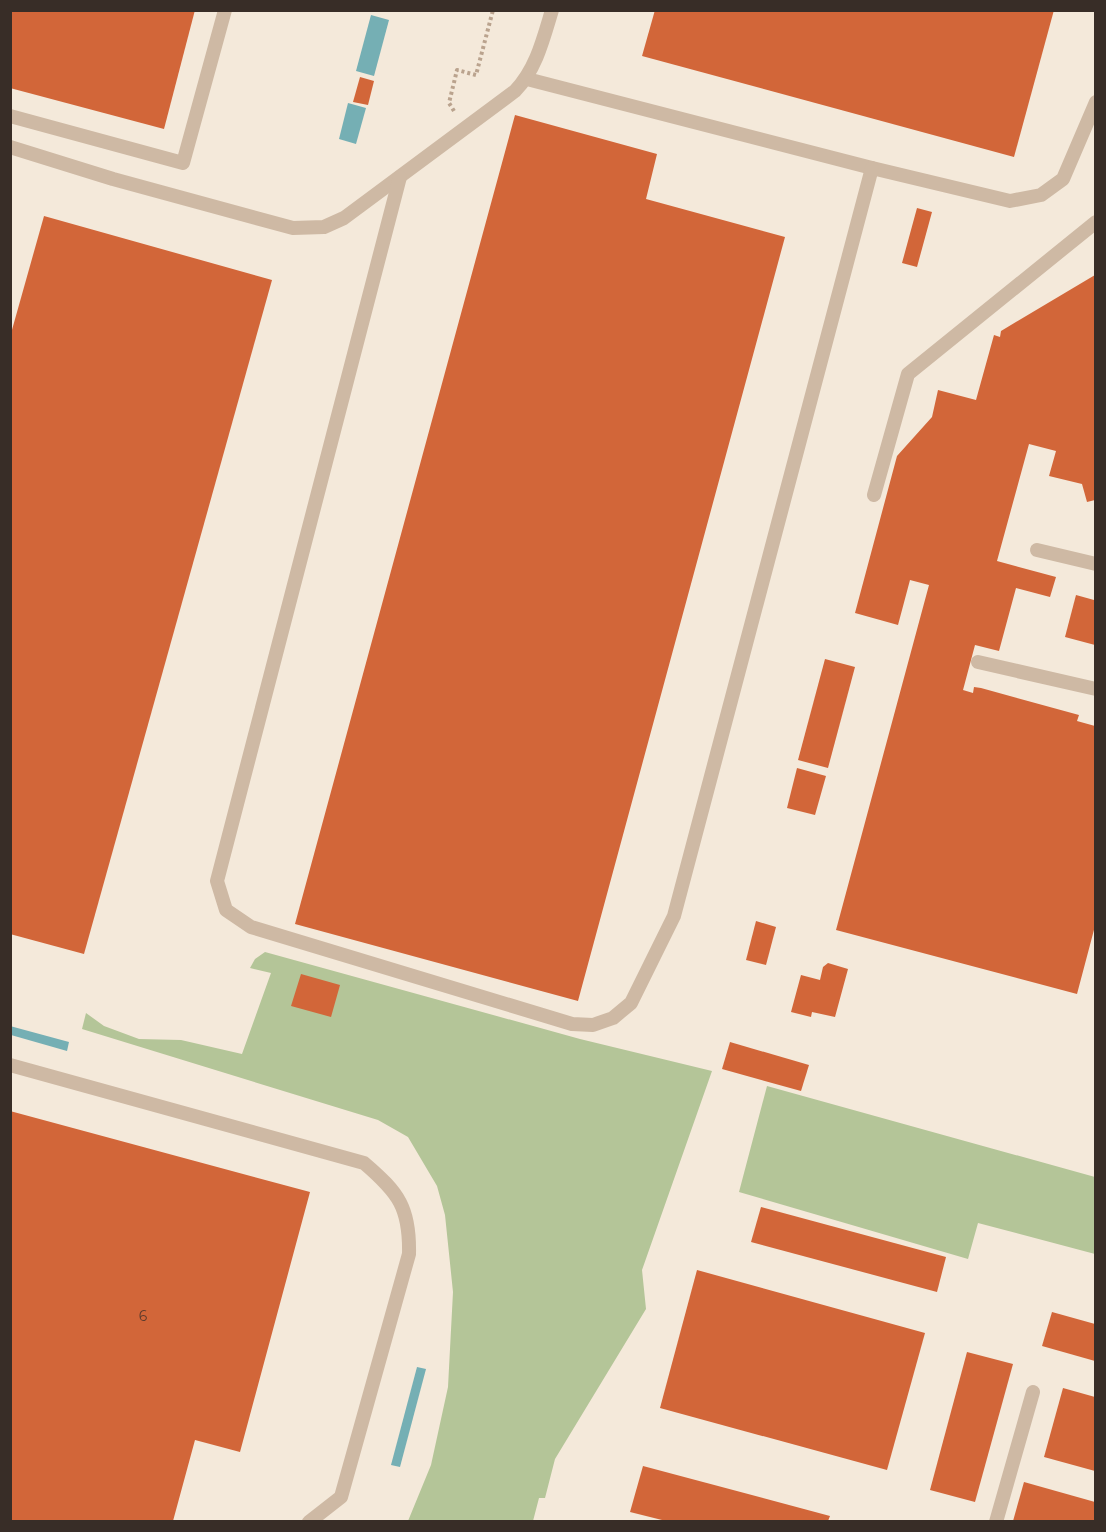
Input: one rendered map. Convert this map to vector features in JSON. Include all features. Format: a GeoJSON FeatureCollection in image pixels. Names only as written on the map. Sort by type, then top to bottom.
{"type":"FeatureCollection","features":[{"type":"Feature","properties":{"kind":"lane"},"geometry":{"type":"LineString","coordinates":[[10,116],[183,163],[225,10]]}},
{"type":"Feature","properties":{"kind":"lane"},"geometry":{"type":"LineString","coordinates":[[10,147],[124,182],[293,228],[324,228],[335,224],[515,91],[527,79],[552,10]]}},
{"type":"Feature","properties":{"kind":"lane"},"geometry":{"type":"LineString","coordinates":[[527,79],[872,168],[1010,201],[1041,195],[1064,179],[1095,102]]}},
{"type":"Feature","properties":{"kind":"lane"},"geometry":{"type":"LineString","coordinates":[[400,177],[217,881],[226,910],[251,927],[572,1024],[593,1025],[613,1018],[631,1003],[674,916],[872,168]]}},
{"type":"Feature","properties":{"kind":"lane"},"geometry":{"type":"LineString","coordinates":[[874,495],[908,374],[1095,222]]}},
{"type":"Feature","properties":{"kind":"lane"},"geometry":{"type":"LineString","coordinates":[[1037,550],[1095,564]]}},
{"type":"Feature","properties":{"kind":"lane"},"geometry":{"type":"LineString","coordinates":[[978,662],[1095,689]]}},
{"type":"Feature","properties":{"kind":"lane"},"geometry":{"type":"LineString","coordinates":[[10,1065],[364,1163],[384,1180],[401,1204],[409,1227],[409,1254],[342,1497],[309,1521]]}},
{"type":"Feature","properties":{"kind":"lane"},"geometry":{"type":"LineString","coordinates":[[996,1521],[1034,1392]]}},
{"type":"Feature","properties":{"kind":"path"},"geometry":{"type":"LineString","coordinates":[[454,111],[449,103],[457,70],[476,75],[493,10]]}},
{"type":"Feature","properties":{"kind":"green space"},"geometry":{"type":"Polygon","coordinates":[[[265,952],[580,1039],[712,1071],[642,1270],[646,1309],[555,1459],[545,1498],[539,1498],[533,1521],[408,1521],[431,1465],[448,1387],[453,1292],[445,1215],[437,1186],[408,1137],[378,1120],[82,1029],[86,1013],[104,1026],[139,1039],[181,1040],[242,1054],[271,973],[250,968],[255,959],[265,952]]]}},
{"type":"Feature","properties":{"kind":"green space"},"geometry":{"type":"Polygon","coordinates":[[[767,1086],[1095,1177],[1095,1254],[978,1223],[968,1259],[739,1192],[767,1086]]]}},
{"type":"Feature","properties":{"kind":"water"},"geometry":{"type":"Polygon","coordinates":[[[371,15],[389,20],[374,76],[356,71],[371,15]]]}},
{"type":"Feature","properties":{"kind":"water"},"geometry":{"type":"Polygon","coordinates":[[[348,103],[366,108],[356,144],[339,139],[348,103]]]}},
{"type":"Feature","properties":{"kind":"water"},"geometry":{"type":"Polygon","coordinates":[[[10,1026],[69,1042],[67,1051],[11,1035],[10,1026]]]}},
{"type":"Feature","properties":{"kind":"water"},"geometry":{"type":"Polygon","coordinates":[[[417,1367],[426,1369],[400,1467],[391,1465],[417,1367]]]}},
{"type":"Feature","properties":{"kind":"building"},"geometry":{"type":"Polygon","coordinates":[[[10,10],[195,10],[164,129],[10,88],[10,10]]]}},
{"type":"Feature","properties":{"kind":"building"},"geometry":{"type":"Polygon","coordinates":[[[655,10],[1054,10],[1014,157],[642,56],[655,10]]]}},
{"type":"Feature","properties":{"kind":"building"},"geometry":{"type":"Polygon","coordinates":[[[360,77],[374,81],[368,105],[353,102],[360,77]]]}},
{"type":"Feature","properties":{"kind":"building"},"geometry":{"type":"Polygon","coordinates":[[[515,115],[657,154],[646,199],[785,237],[578,1001],[295,924],[515,115]]]}},
{"type":"Feature","properties":{"kind":"building"},"geometry":{"type":"Polygon","coordinates":[[[917,208],[932,212],[917,267],[902,263],[917,208]]]}},
{"type":"Feature","properties":{"kind":"building"},"geometry":{"type":"Polygon","coordinates":[[[44,216],[272,280],[84,954],[10,934],[10,337],[44,216]]]}},
{"type":"Feature","properties":{"kind":"building"},"geometry":{"type":"Polygon","coordinates":[[[1095,275],[1095,500],[1087,502],[1082,484],[1049,476],[1056,451],[1029,444],[997,561],[1056,577],[1050,597],[1016,588],[999,651],[975,645],[963,690],[973,693],[974,687],[981,688],[1079,715],[1077,721],[1095,726],[1095,926],[1077,994],[836,930],[929,585],[910,580],[898,625],[855,613],[897,456],[932,417],[938,390],[976,400],[994,335],[1000,337],[1001,331],[1095,275]]]}},
{"type":"Feature","properties":{"kind":"building"},"geometry":{"type":"Polygon","coordinates":[[[1076,595],[1094,600],[1095,645],[1065,637],[1076,595]]]}},
{"type":"Feature","properties":{"kind":"building"},"geometry":{"type":"Polygon","coordinates":[[[825,659],[855,667],[828,768],[798,760],[825,659]]]}},
{"type":"Feature","properties":{"kind":"building"},"geometry":{"type":"Polygon","coordinates":[[[797,768],[826,776],[815,815],[787,808],[797,768]]]}},
{"type":"Feature","properties":{"kind":"building"},"geometry":{"type":"Polygon","coordinates":[[[756,921],[776,927],[766,965],[746,960],[756,921]]]}},
{"type":"Feature","properties":{"kind":"building"},"geometry":{"type":"Polygon","coordinates":[[[828,963],[848,969],[835,1017],[812,1012],[811,1017],[791,1012],[801,975],[820,980],[823,967],[828,963]]]}},
{"type":"Feature","properties":{"kind":"building"},"geometry":{"type":"Polygon","coordinates":[[[301,974],[340,985],[331,1017],[291,1006],[301,974]]]}},
{"type":"Feature","properties":{"kind":"building"},"geometry":{"type":"Polygon","coordinates":[[[730,1042],[809,1065],[801,1091],[722,1069],[730,1042]]]}},
{"type":"Feature","properties":{"kind":"building"},"geometry":{"type":"Polygon","coordinates":[[[10,1111],[310,1192],[240,1452],[195,1440],[173,1521],[10,1521],[10,1111]]]}},
{"type":"Feature","properties":{"kind":"building"},"geometry":{"type":"Polygon","coordinates":[[[761,1207],[946,1257],[937,1292],[751,1242],[761,1207]]]}},
{"type":"Feature","properties":{"kind":"building"},"geometry":{"type":"Polygon","coordinates":[[[697,1270],[925,1333],[887,1470],[660,1408],[697,1270]]]}},
{"type":"Feature","properties":{"kind":"building"},"geometry":{"type":"Polygon","coordinates":[[[1052,1312],[1095,1324],[1095,1361],[1042,1346],[1052,1312]]]}},
{"type":"Feature","properties":{"kind":"building"},"geometry":{"type":"Polygon","coordinates":[[[967,1352],[1013,1364],[975,1502],[930,1490],[967,1352]]]}},
{"type":"Feature","properties":{"kind":"building"},"geometry":{"type":"Polygon","coordinates":[[[1063,1388],[1095,1397],[1095,1471],[1044,1457],[1063,1388]]]}},
{"type":"Feature","properties":{"kind":"building"},"geometry":{"type":"Polygon","coordinates":[[[643,1466],[830,1516],[828,1521],[666,1521],[630,1512],[643,1466]]]}},
{"type":"Feature","properties":{"kind":"building"},"geometry":{"type":"Polygon","coordinates":[[[1024,1482],[1095,1502],[1095,1521],[1013,1521],[1024,1482]]]}}]}
